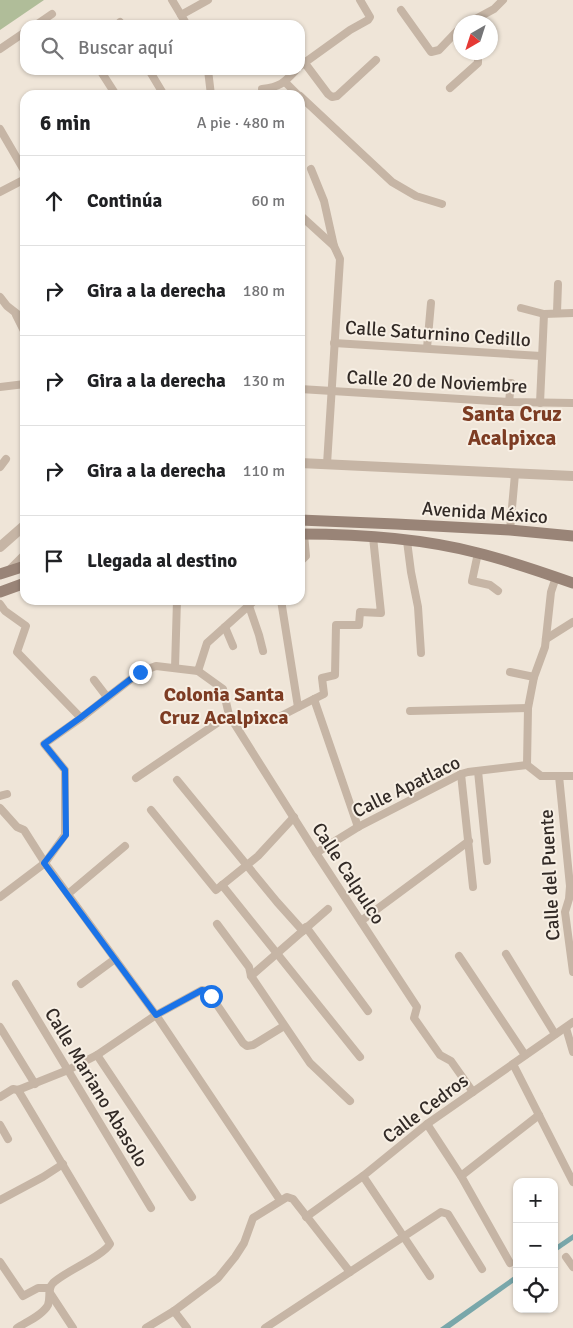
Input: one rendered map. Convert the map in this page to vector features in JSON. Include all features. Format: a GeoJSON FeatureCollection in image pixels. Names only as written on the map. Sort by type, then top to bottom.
{"type":"FeatureCollection","features":[{"type":"Feature","properties":{"kind":"main road","name":"Avenida México"},"geometry":{"type":"LineString","coordinates":[[305,520],[510,530],[573,536]]}},
{"type":"Feature","properties":{"kind":"main road"},"geometry":{"type":"LineString","coordinates":[[429,543],[430,526]]}},
{"type":"Feature","properties":{"kind":"main road"},"geometry":{"type":"LineString","coordinates":[[454,548],[456,528]]}},
{"type":"Feature","properties":{"kind":"main road"},"geometry":{"type":"LineString","coordinates":[[305,534],[372,537],[429,543],[478,553],[573,583]]}},
{"type":"Feature","properties":{"kind":"main road"},"geometry":{"type":"LineString","coordinates":[[3,571],[20,567]]}},
{"type":"Feature","properties":{"kind":"main road"},"geometry":{"type":"LineString","coordinates":[[0,592],[20,585]]}},
{"type":"Feature","properties":{"kind":"street"},"geometry":{"type":"LineString","coordinates":[[172,0],[184,20]]}},
{"type":"Feature","properties":{"kind":"street"},"geometry":{"type":"LineString","coordinates":[[181,15],[208,0]]}},
{"type":"Feature","properties":{"kind":"street"},"geometry":{"type":"LineString","coordinates":[[305,62],[350,30],[368,20],[370,17],[360,0]]}},
{"type":"Feature","properties":{"kind":"street"},"geometry":{"type":"LineString","coordinates":[[483,15],[494,9],[503,0]]}},
{"type":"Feature","properties":{"kind":"street"},"geometry":{"type":"LineString","coordinates":[[402,10],[431,52],[439,50],[453,35]]}},
{"type":"Feature","properties":{"kind":"street"},"geometry":{"type":"LineString","coordinates":[[43,20],[52,14]]}},
{"type":"Feature","properties":{"kind":"street"},"geometry":{"type":"LineString","coordinates":[[0,49],[20,35]]}},
{"type":"Feature","properties":{"kind":"street"},"geometry":{"type":"LineString","coordinates":[[305,67],[332,97],[337,96],[376,60]]}},
{"type":"Feature","properties":{"kind":"street"},"geometry":{"type":"LineString","coordinates":[[450,88],[478,63],[478,60]]}},
{"type":"Feature","properties":{"kind":"street"},"geometry":{"type":"LineString","coordinates":[[103,75],[113,90]]}},
{"type":"Feature","properties":{"kind":"street"},"geometry":{"type":"LineString","coordinates":[[152,75],[161,90]]}},
{"type":"Feature","properties":{"kind":"street"},"geometry":{"type":"LineString","coordinates":[[209,75],[210,90]]}},
{"type":"Feature","properties":{"kind":"street"},"geometry":{"type":"LineString","coordinates":[[262,89],[275,87],[285,82],[291,75]]}},
{"type":"Feature","properties":{"kind":"street"},"geometry":{"type":"LineString","coordinates":[[285,82],[293,90]]}},
{"type":"Feature","properties":{"kind":"street"},"geometry":{"type":"LineString","coordinates":[[305,102],[392,182],[416,196],[442,204]]}},
{"type":"Feature","properties":{"kind":"street"},"geometry":{"type":"LineString","coordinates":[[0,129],[3,141],[20,165]]}},
{"type":"Feature","properties":{"kind":"street"},"geometry":{"type":"LineString","coordinates":[[311,169],[324,201],[334,246],[340,259],[327,464]]}},
{"type":"Feature","properties":{"kind":"street"},"geometry":{"type":"LineString","coordinates":[[0,192],[20,182]]}},
{"type":"Feature","properties":{"kind":"street"},"geometry":{"type":"LineString","coordinates":[[305,220],[334,246]]}},
{"type":"Feature","properties":{"kind":"street"},"geometry":{"type":"LineString","coordinates":[[557,312],[558,284]]}},
{"type":"Feature","properties":{"kind":"street"},"geometry":{"type":"LineString","coordinates":[[0,298],[20,316]]}},
{"type":"Feature","properties":{"kind":"street"},"geometry":{"type":"LineString","coordinates":[[427,348],[431,303]]}},
{"type":"Feature","properties":{"kind":"street"},"geometry":{"type":"LineString","coordinates":[[521,308],[544,314],[557,312],[573,313]]}},
{"type":"Feature","properties":{"kind":"street"},"geometry":{"type":"LineString","coordinates":[[15,313],[20,324]]}},
{"type":"Feature","properties":{"kind":"street"},"geometry":{"type":"LineString","coordinates":[[540,403],[544,314]]}},
{"type":"Feature","properties":{"kind":"street","name":"Calle Saturnino Cedillo"},"geometry":{"type":"LineString","coordinates":[[334,343],[541,356]]}},
{"type":"Feature","properties":{"kind":"street"},"geometry":{"type":"LineString","coordinates":[[509,402],[511,383]]}},
{"type":"Feature","properties":{"kind":"street"},"geometry":{"type":"LineString","coordinates":[[0,386],[20,384]]}},
{"type":"Feature","properties":{"kind":"street","name":"Calle 20 de Noviembre"},"geometry":{"type":"LineString","coordinates":[[305,390],[509,402],[573,403]]}},
{"type":"Feature","properties":{"kind":"street"},"geometry":{"type":"LineString","coordinates":[[0,467],[6,459]]}},
{"type":"Feature","properties":{"kind":"street"},"geometry":{"type":"LineString","coordinates":[[305,463],[573,476]]}},
{"type":"Feature","properties":{"kind":"street"},"geometry":{"type":"LineString","coordinates":[[510,530],[515,474]]}},
{"type":"Feature","properties":{"kind":"street"},"geometry":{"type":"LineString","coordinates":[[0,546],[20,530]]}},
{"type":"Feature","properties":{"kind":"street"},"geometry":{"type":"LineString","coordinates":[[279,717],[324,694],[322,678],[335,675],[336,625],[359,625],[360,612],[382,614],[372,537]]}},
{"type":"Feature","properties":{"kind":"street"},"geometry":{"type":"LineString","coordinates":[[408,541],[411,572],[418,607],[421,653]]}},
{"type":"Feature","properties":{"kind":"street"},"geometry":{"type":"LineString","coordinates":[[478,553],[472,581],[490,585],[498,591]]}},
{"type":"Feature","properties":{"kind":"street"},"geometry":{"type":"LineString","coordinates":[[3,571],[20,558]]}},
{"type":"Feature","properties":{"kind":"street"},"geometry":{"type":"LineString","coordinates":[[556,577],[551,592],[546,639],[534,677],[528,708],[527,765],[541,776],[573,776]]}},
{"type":"Feature","properties":{"kind":"street"},"geometry":{"type":"LineString","coordinates":[[0,604],[5,611],[26,626],[17,652],[80,718]]}},
{"type":"Feature","properties":{"kind":"street"},"geometry":{"type":"LineString","coordinates":[[175,668],[177,605]]}},
{"type":"Feature","properties":{"kind":"street"},"geometry":{"type":"LineString","coordinates":[[283,605],[298,708]]}},
{"type":"Feature","properties":{"kind":"street"},"geometry":{"type":"LineString","coordinates":[[0,897],[44,863],[66,835],[65,770],[44,744],[140,672],[156,666],[198,671],[207,643],[249,606],[260,635],[263,651]]}},
{"type":"Feature","properties":{"kind":"street"},"geometry":{"type":"LineString","coordinates":[[546,639],[573,622]]}},
{"type":"Feature","properties":{"kind":"street"},"geometry":{"type":"LineString","coordinates":[[225,627],[233,646]]}},
{"type":"Feature","properties":{"kind":"street","name":"Calle Calpulco"},"geometry":{"type":"LineString","coordinates":[[198,671],[223,689],[229,715],[316,853],[417,1007],[414,1018],[440,1054],[451,1061],[473,1092]]}},
{"type":"Feature","properties":{"kind":"street"},"geometry":{"type":"LineString","coordinates":[[510,672],[534,677]]}},
{"type":"Feature","properties":{"kind":"street"},"geometry":{"type":"LineString","coordinates":[[94,680],[107,698]]}},
{"type":"Feature","properties":{"kind":"street"},"geometry":{"type":"LineString","coordinates":[[314,698],[358,827]]}},
{"type":"Feature","properties":{"kind":"street"},"geometry":{"type":"LineString","coordinates":[[410,711],[528,708]]}},
{"type":"Feature","properties":{"kind":"street"},"geometry":{"type":"LineString","coordinates":[[136,778],[229,715]]}},
{"type":"Feature","properties":{"kind":"street","name":"Calle Apatlaco"},"geometry":{"type":"LineString","coordinates":[[316,853],[358,827],[462,774],[527,765]]}},
{"type":"Feature","properties":{"kind":"street"},"geometry":{"type":"LineString","coordinates":[[478,771],[487,861]]}},
{"type":"Feature","properties":{"kind":"street"},"geometry":{"type":"LineString","coordinates":[[462,774],[473,887]]}},
{"type":"Feature","properties":{"kind":"street","name":"Calle del Puente"},"geometry":{"type":"LineString","coordinates":[[559,776],[569,870],[569,899],[565,912],[571,945],[573,972]]}},
{"type":"Feature","properties":{"kind":"street"},"geometry":{"type":"LineString","coordinates":[[177,780],[276,902],[305,929],[368,1011]]}},
{"type":"Feature","properties":{"kind":"street"},"geometry":{"type":"LineString","coordinates":[[0,808],[16,827],[24,830],[44,863],[156,1015],[280,1200]]}},
{"type":"Feature","properties":{"kind":"street"},"geometry":{"type":"LineString","coordinates":[[151,810],[216,890],[258,856],[294,816]]}},
{"type":"Feature","properties":{"kind":"street"},"geometry":{"type":"LineString","coordinates":[[361,921],[469,841]]}},
{"type":"Feature","properties":{"kind":"street"},"geometry":{"type":"LineString","coordinates":[[68,894],[125,846]]}},
{"type":"Feature","properties":{"kind":"street"},"geometry":{"type":"LineString","coordinates":[[222,885],[360,1057]]}},
{"type":"Feature","properties":{"kind":"street"},"geometry":{"type":"LineString","coordinates":[[251,976],[328,909]]}},
{"type":"Feature","properties":{"kind":"street"},"geometry":{"type":"LineString","coordinates":[[217,924],[250,967],[251,976],[310,1063],[350,1100]]}},
{"type":"Feature","properties":{"kind":"street"},"geometry":{"type":"LineString","coordinates":[[506,954],[555,1034]]}},
{"type":"Feature","properties":{"kind":"street"},"geometry":{"type":"LineString","coordinates":[[459,956],[525,1055]]}},
{"type":"Feature","properties":{"kind":"street"},"geometry":{"type":"LineString","coordinates":[[81,984],[115,959]]}},
{"type":"Feature","properties":{"kind":"street","name":"Calle Mariano Abasolo"},"geometry":{"type":"LineString","coordinates":[[16,984],[151,1208]]}},
{"type":"Feature","properties":{"kind":"street"},"geometry":{"type":"LineString","coordinates":[[0,1097],[13,1089],[18,1090],[68,1070],[97,1055],[156,1015],[202,990],[207,991],[248,1046],[253,1045],[284,1026]]}},
{"type":"Feature","properties":{"kind":"street"},"geometry":{"type":"LineString","coordinates":[[573,1022],[566,1028],[573,1052]]}},
{"type":"Feature","properties":{"kind":"street"},"geometry":{"type":"LineString","coordinates":[[0,1027],[35,1084]]}},
{"type":"Feature","properties":{"kind":"street","name":"Calle Cedros"},"geometry":{"type":"LineString","coordinates":[[306,1217],[363,1176],[428,1124],[566,1028]]}},
{"type":"Feature","properties":{"kind":"street"},"geometry":{"type":"LineString","coordinates":[[97,1055],[192,1197]]}},
{"type":"Feature","properties":{"kind":"street"},"geometry":{"type":"LineString","coordinates":[[513,1064],[573,1182]]}},
{"type":"Feature","properties":{"kind":"street"},"geometry":{"type":"LineString","coordinates":[[18,1090],[110,1244],[102,1252],[68,1271],[49,1291],[48,1305],[42,1312],[21,1327]]}},
{"type":"Feature","properties":{"kind":"street"},"geometry":{"type":"LineString","coordinates":[[461,1176],[539,1114]]}},
{"type":"Feature","properties":{"kind":"street"},"geometry":{"type":"LineString","coordinates":[[0,1124],[8,1139]]}},
{"type":"Feature","properties":{"kind":"street"},"geometry":{"type":"LineString","coordinates":[[428,1124],[461,1176],[510,1262]]}},
{"type":"Feature","properties":{"kind":"street"},"geometry":{"type":"LineString","coordinates":[[0,1200],[63,1164]]}},
{"type":"Feature","properties":{"kind":"street"},"geometry":{"type":"LineString","coordinates":[[363,1176],[430,1276]]}},
{"type":"Feature","properties":{"kind":"street"},"geometry":{"type":"LineString","coordinates":[[146,1328],[218,1278],[244,1243],[254,1218],[287,1197],[293,1199],[350,1272]]}},
{"type":"Feature","properties":{"kind":"street"},"geometry":{"type":"LineString","coordinates":[[265,1328],[441,1212],[448,1214],[482,1268]]}},
{"type":"Feature","properties":{"kind":"street"},"geometry":{"type":"LineString","coordinates":[[566,1257],[573,1266]]}},
{"type":"Feature","properties":{"kind":"street"},"geometry":{"type":"LineString","coordinates":[[0,1262],[23,1296],[38,1288],[49,1291],[73,1328]]}},
{"type":"Feature","properties":{"kind":"street"},"geometry":{"type":"LineString","coordinates":[[174,1310],[187,1328]]}},
{"type":"Feature","properties":{"kind":"green space"},"geometry":{"type":"Polygon","coordinates":[[[0,0],[44,0],[0,30],[0,0]]]}},
{"type":"Feature","properties":{"kind":"water"},"geometry":{"type":"Polygon","coordinates":[[[573,1234],[573,1240],[558,1250],[558,1244],[573,1234]]]}},
{"type":"Feature","properties":{"kind":"water"},"geometry":{"type":"Polygon","coordinates":[[[513,1277],[513,1283],[450,1328],[440,1328],[513,1277]]]}},
{"type":"Feature","properties":{"kind":"district","name":"Santa Cruz Acalpixca"},"geometry":{"type":"Point","coordinates":[512,426]}},
{"type":"Feature","properties":{"kind":"district","name":"Colonia Santa Cruz Acalpixca"},"geometry":{"type":"Point","coordinates":[224,706]}},
{"type":"Feature","properties":{"kind":"route"},"geometry":{"type":"LineString","coordinates":[[140,672],[44,744],[65,770],[66,835],[44,863],[156,1015],[202,990],[207,991],[211,996]]}}]}
